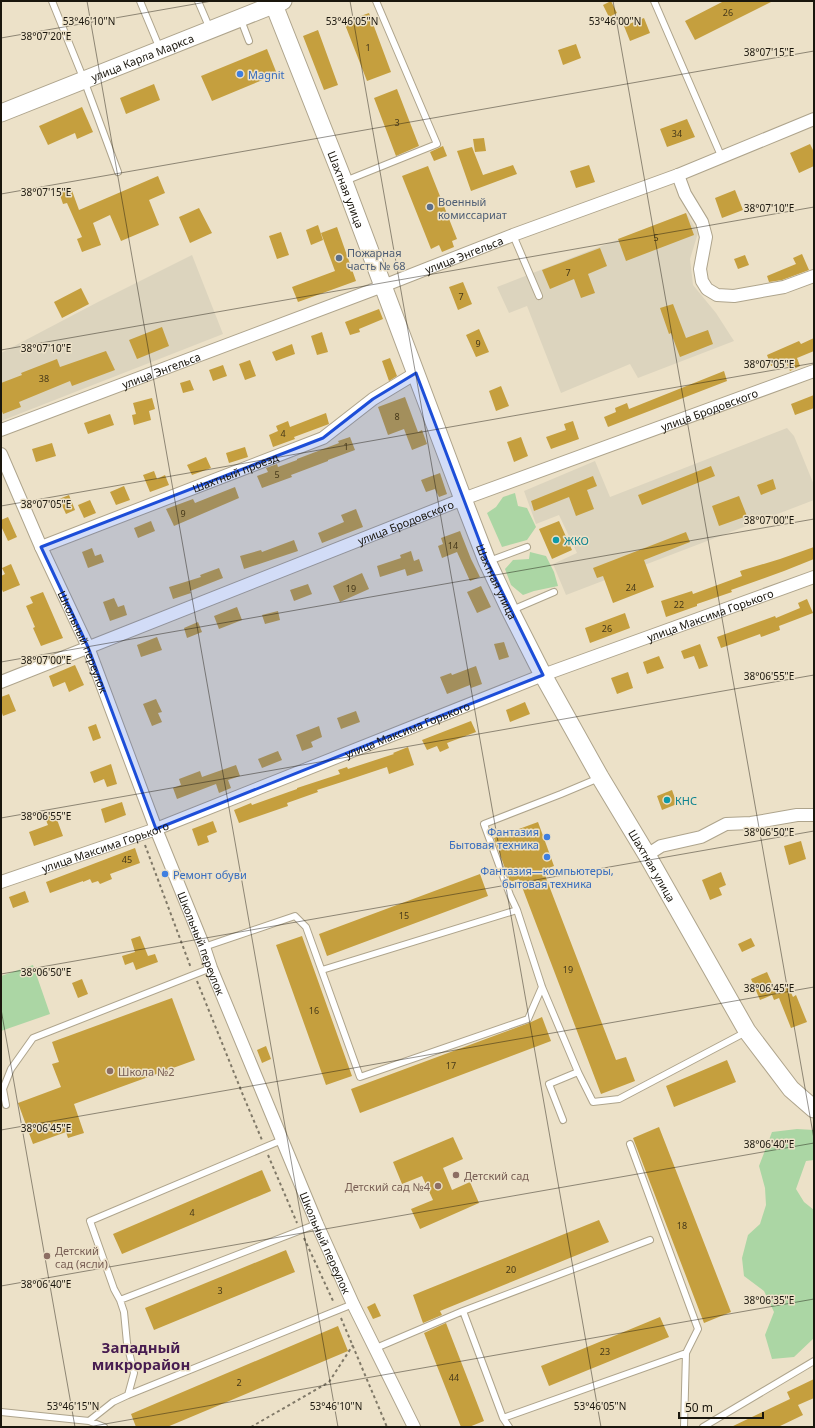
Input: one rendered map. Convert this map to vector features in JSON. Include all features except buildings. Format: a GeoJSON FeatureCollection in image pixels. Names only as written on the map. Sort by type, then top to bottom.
{"type":"FeatureCollection","features":[{"type":"Feature","properties":{"kind":"main road","name":"улица Карла Маркса"},"geometry":{"type":"LineString","coordinates":[[1,113],[279,3]]}},
{"type":"Feature","properties":{"kind":"main road","name":"Шахтная улица"},"geometry":{"type":"LineString","coordinates":[[279,3],[344,182],[463,499],[487,561],[510,610],[600,777],[647,855],[747,1031],[791,1089],[814,1109]]}},
{"type":"Feature","properties":{"kind":"street","name":"улица Энгельса"},"geometry":{"type":"LineString","coordinates":[[1,430],[383,286],[513,234],[678,175],[722,158],[814,118]]}},
{"type":"Feature","properties":{"kind":"street"},"geometry":{"type":"LineString","coordinates":[[678,175],[685,194],[702,222],[706,237],[700,270],[702,281],[707,289],[717,295],[734,296],[784,287],[814,276]]}},
{"type":"Feature","properties":{"kind":"street","name":"улица Бродовского"},"geometry":{"type":"LineString","coordinates":[[1,682],[463,499],[814,371]]}},
{"type":"Feature","properties":{"kind":"street","name":"Шахтный проезд"},"geometry":{"type":"LineString","coordinates":[[41,547],[323,438],[373,399],[416,373]]}},
{"type":"Feature","properties":{"kind":"street","name":"Школьный переулок"},"geometry":{"type":"LineString","coordinates":[[1,454],[41,547],[88,647],[156,828],[211,968],[317,1224],[353,1304],[414,1427]]}},
{"type":"Feature","properties":{"kind":"street","name":"улица Максима Горького"},"geometry":{"type":"LineString","coordinates":[[1,882],[141,834],[544,675],[814,577]]}},
{"type":"Feature","properties":{"kind":"street"},"geometry":{"type":"LineString","coordinates":[[647,855],[661,846],[701,837],[726,824],[751,823],[797,815],[814,815]]}},
{"type":"Feature","properties":{"kind":"lane"},"geometry":{"type":"LineString","coordinates":[[52,1],[84,80],[118,172]]}},
{"type":"Feature","properties":{"kind":"lane"},"geometry":{"type":"LineString","coordinates":[[140,1],[161,50]]}},
{"type":"Feature","properties":{"kind":"lane"},"geometry":{"type":"LineString","coordinates":[[198,1],[210,30]]}},
{"type":"Feature","properties":{"kind":"lane"},"geometry":{"type":"LineString","coordinates":[[344,182],[437,144],[376,1]]}},
{"type":"Feature","properties":{"kind":"lane"},"geometry":{"type":"LineString","coordinates":[[654,1],[722,158]]}},
{"type":"Feature","properties":{"kind":"lane"},"geometry":{"type":"LineString","coordinates":[[240,19],[249,41]]}},
{"type":"Feature","properties":{"kind":"lane"},"geometry":{"type":"LineString","coordinates":[[513,234],[539,296]]}},
{"type":"Feature","properties":{"kind":"lane"},"geometry":{"type":"LineString","coordinates":[[487,561],[527,547]]}},
{"type":"Feature","properties":{"kind":"lane"},"geometry":{"type":"LineString","coordinates":[[510,610],[554,592]]}},
{"type":"Feature","properties":{"kind":"lane"},"geometry":{"type":"LineString","coordinates":[[600,777],[484,824],[517,910],[542,987],[578,1072],[593,1102],[619,1099],[747,1031]]}},
{"type":"Feature","properties":{"kind":"lane"},"geometry":{"type":"LineString","coordinates":[[322,970],[517,910]]}},
{"type":"Feature","properties":{"kind":"lane"},"geometry":{"type":"LineString","coordinates":[[204,947],[295,916],[306,926],[360,1077],[528,1019],[542,987]]}},
{"type":"Feature","properties":{"kind":"lane"},"geometry":{"type":"LineString","coordinates":[[6,1105],[3,1089],[11,1069],[33,1038],[211,968]]}},
{"type":"Feature","properties":{"kind":"lane"},"geometry":{"type":"LineString","coordinates":[[563,1120],[549,1084],[578,1072]]}},
{"type":"Feature","properties":{"kind":"lane"},"geometry":{"type":"LineString","coordinates":[[128,1395],[134,1373],[127,1343],[124,1312],[114,1289],[90,1221],[282,1140]]}},
{"type":"Feature","properties":{"kind":"lane"},"geometry":{"type":"LineString","coordinates":[[630,1144],[698,1329],[686,1352],[684,1427]]}},
{"type":"Feature","properties":{"kind":"lane"},"geometry":{"type":"LineString","coordinates":[[120,1300],[317,1224]]}},
{"type":"Feature","properties":{"kind":"lane"},"geometry":{"type":"LineString","coordinates":[[376,1348],[463,1311],[650,1240]]}},
{"type":"Feature","properties":{"kind":"lane"},"geometry":{"type":"LineString","coordinates":[[89,1420],[113,1402],[128,1395],[353,1304]]}},
{"type":"Feature","properties":{"kind":"lane"},"geometry":{"type":"LineString","coordinates":[[463,1311],[503,1418],[509,1427]]}},
{"type":"Feature","properties":{"kind":"lane"},"geometry":{"type":"LineString","coordinates":[[503,1418],[686,1352]]}},
{"type":"Feature","properties":{"kind":"lane"},"geometry":{"type":"LineString","coordinates":[[703,1427],[814,1362]]}},
{"type":"Feature","properties":{"kind":"lane"},"geometry":{"type":"LineString","coordinates":[[1,1412],[89,1420],[104,1427]]}},
{"type":"Feature","properties":{"kind":"path"},"geometry":{"type":"LineString","coordinates":[[141,834],[194,974],[245,1100],[300,1230],[338,1310],[387,1427]]}},
{"type":"Feature","properties":{"kind":"path"},"geometry":{"type":"LineString","coordinates":[[251,1427],[329,1382],[353,1345]]}},
{"type":"Feature","properties":{"kind":"highlighted area"},"geometry":{"type":"Polygon","coordinates":[[[416,373],[487,561],[543,675],[156,829],[88,647],[41,547],[323,438],[373,399],[416,373]]]}},
{"type":"Feature","properties":{"kind":"shaded area"},"geometry":{"type":"Polygon","coordinates":[[[686,213],[698,233],[690,259],[693,285],[716,313],[734,341],[638,378],[630,364],[561,393],[527,306],[509,313],[497,287],[686,213]]]}},
{"type":"Feature","properties":{"kind":"shaded area"},"geometry":{"type":"Polygon","coordinates":[[[192,255],[223,334],[1,421],[1,353],[192,255]]]}},
{"type":"Feature","properties":{"kind":"shaded area","name":"ЖКО"},"geometry":{"type":"Polygon","coordinates":[[[787,428],[794,436],[814,485],[814,500],[566,595],[553,564],[577,553],[559,515],[536,524],[524,491],[595,461],[610,497],[787,428]]]}},
{"type":"Feature","properties":{"kind":"green space"},"geometry":{"type":"Polygon","coordinates":[[[515,493],[518,506],[527,508],[536,527],[527,540],[502,547],[487,513],[496,507],[503,497],[515,493]]]}},
{"type":"Feature","properties":{"kind":"green space"},"geometry":{"type":"Polygon","coordinates":[[[530,552],[546,556],[554,572],[558,586],[523,595],[511,585],[505,569],[513,560],[529,559],[530,552]]]}},
{"type":"Feature","properties":{"kind":"green space"},"geometry":{"type":"Polygon","coordinates":[[[33,965],[50,1014],[1,1031],[1,976],[33,965]]]}},
{"type":"Feature","properties":{"kind":"green space"},"geometry":{"type":"Polygon","coordinates":[[[797,1129],[814,1130],[814,1160],[806,1161],[796,1189],[804,1202],[814,1210],[814,1338],[794,1357],[772,1359],[765,1335],[774,1312],[764,1291],[744,1276],[742,1258],[748,1235],[760,1224],[766,1205],[765,1188],[759,1166],[772,1132],[797,1129]]]}},
{"type":"Feature","properties":{"kind":"place","name":"Magnit"},"geometry":{"type":"Point","coordinates":[240,74]}},
{"type":"Feature","properties":{"kind":"place","name":"Военный комиссариат"},"geometry":{"type":"Point","coordinates":[430,207]}},
{"type":"Feature","properties":{"kind":"place","name":"Пожарная часть № 68"},"geometry":{"type":"Point","coordinates":[339,258]}},
{"type":"Feature","properties":{"kind":"place","name":"ЖКО"},"geometry":{"type":"Point","coordinates":[556,540]}},
{"type":"Feature","properties":{"kind":"place","name":"КНС"},"geometry":{"type":"Point","coordinates":[667,800]}},
{"type":"Feature","properties":{"kind":"place","name":"Фантазия Бытовая техника"},"geometry":{"type":"Point","coordinates":[547,837]}},
{"type":"Feature","properties":{"kind":"place","name":"Фантазия—компьютеры, бытовая техника"},"geometry":{"type":"Point","coordinates":[547,857]}},
{"type":"Feature","properties":{"kind":"place","name":"Ремонт обуви"},"geometry":{"type":"Point","coordinates":[165,874]}},
{"type":"Feature","properties":{"kind":"place","name":"Школа №2"},"geometry":{"type":"Point","coordinates":[110,1071]}},
{"type":"Feature","properties":{"kind":"place","name":"Детский сад"},"geometry":{"type":"Point","coordinates":[456,1175]}},
{"type":"Feature","properties":{"kind":"place","name":"Детский сад №4"},"geometry":{"type":"Point","coordinates":[438,1186]}},
{"type":"Feature","properties":{"kind":"place","name":"Детский сад (ясли)"},"geometry":{"type":"Point","coordinates":[47,1256]}},
{"type":"Feature","properties":{"kind":"district","name":"Западный микрорайон"},"geometry":{"type":"Point","coordinates":[141,1356]}}]}
